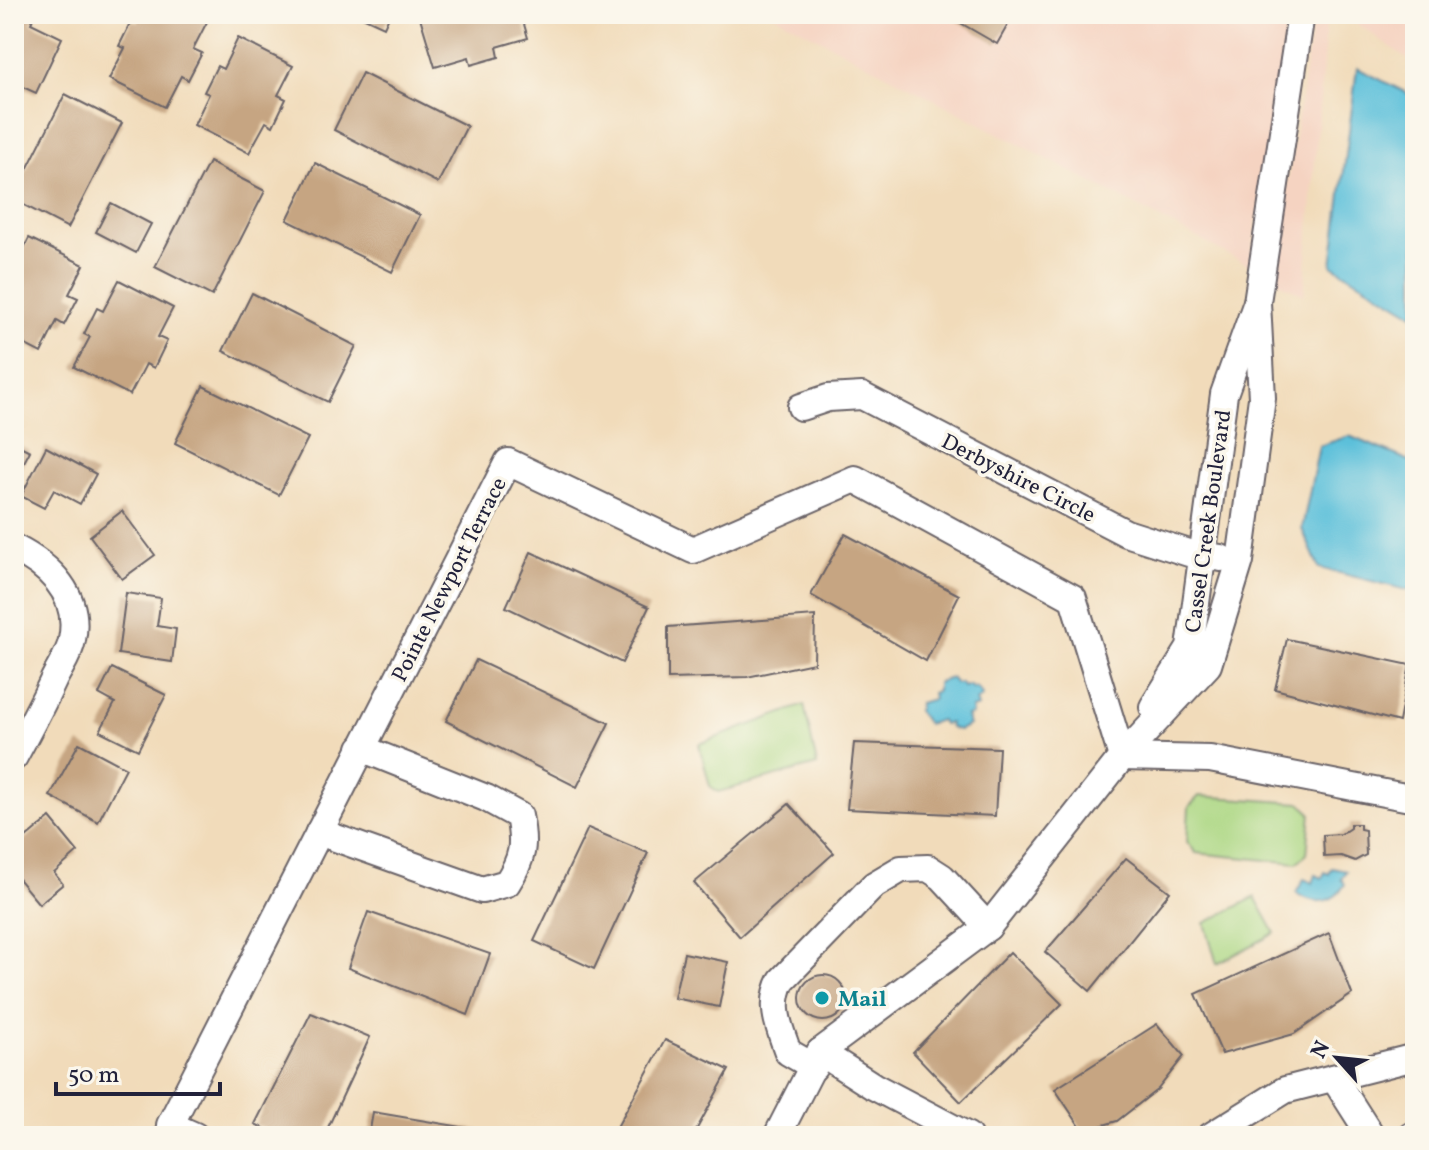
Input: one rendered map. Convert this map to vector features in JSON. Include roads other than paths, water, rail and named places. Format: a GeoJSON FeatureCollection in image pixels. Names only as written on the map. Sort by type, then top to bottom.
{"type":"FeatureCollection","features":[{"type":"Feature","properties":{"kind":"street","name":"Cassel Creek Boulevard"},"geometry":{"type":"LineString","coordinates":[[1122,757],[1190,648],[1224,394],[1257,302],[1301,14]]}},
{"type":"Feature","properties":{"kind":"street","name":"Cassel Creek Boulevard"},"geometry":{"type":"LineString","coordinates":[[1122,757],[1208,665],[1240,561],[1262,398],[1257,302]]}},
{"type":"Feature","properties":{"kind":"street","name":"Derbyshire Circle"},"geometry":{"type":"LineString","coordinates":[[801,407],[828,398],[862,396],[1126,533],[1154,543],[1240,561]]}},
{"type":"Feature","properties":{"kind":"street","name":"Pointe Newport Terrace"},"geometry":{"type":"LineString","coordinates":[[195,1136],[170,1125],[508,462],[693,550],[855,479],[1073,598],[1122,757]]}},
{"type":"Feature","properties":{"kind":"street"},"geometry":{"type":"LineString","coordinates":[[14,548],[53,573],[67,593],[74,621],[72,643],[14,757]]}},
{"type":"Feature","properties":{"kind":"street"},"geometry":{"type":"LineString","coordinates":[[319,832],[482,890],[507,883],[517,867],[524,841],[519,816],[486,798],[361,748]]}},
{"type":"Feature","properties":{"kind":"street"},"geometry":{"type":"LineString","coordinates":[[777,1136],[817,1060],[988,927],[1122,757],[1210,759],[1415,799]]}},
{"type":"Feature","properties":{"kind":"street"},"geometry":{"type":"LineString","coordinates":[[968,1136],[873,1086],[817,1060],[788,1052],[776,1016],[774,995],[782,980],[874,885],[901,869],[928,868],[942,877],[988,927]]}},
{"type":"Feature","properties":{"kind":"street"},"geometry":{"type":"LineString","coordinates":[[1211,1136],[1285,1090],[1415,1057]]}},
{"type":"Feature","properties":{"kind":"street"},"geometry":{"type":"LineString","coordinates":[[1334,1078],[1371,1136]]}},
{"type":"Feature","properties":{"kind":"water"},"geometry":{"type":"Polygon","coordinates":[[[1357,68],[1415,97],[1415,315],[1332,265],[1357,68]]]}},
{"type":"Feature","properties":{"kind":"water"},"geometry":{"type":"Polygon","coordinates":[[[1349,436],[1415,463],[1415,592],[1319,568],[1302,529],[1319,446],[1349,436]]]}},
{"type":"Feature","properties":{"kind":"water"},"geometry":{"type":"Polygon","coordinates":[[[951,678],[963,687],[975,687],[982,697],[976,701],[978,707],[971,709],[972,714],[967,716],[969,725],[959,730],[950,728],[949,723],[943,724],[941,720],[927,724],[918,711],[919,703],[933,699],[932,693],[937,691],[937,683],[951,678]]]}},
{"type":"Feature","properties":{"kind":"water"},"geometry":{"type":"Polygon","coordinates":[[[1332,868],[1346,871],[1341,879],[1345,884],[1336,896],[1317,901],[1296,893],[1304,879],[1313,883],[1316,875],[1322,878],[1332,868]]]}},
{"type":"Feature","properties":{"kind":"place","name":"Mail"},"geometry":{"type":"Point","coordinates":[822,998]}}]}
